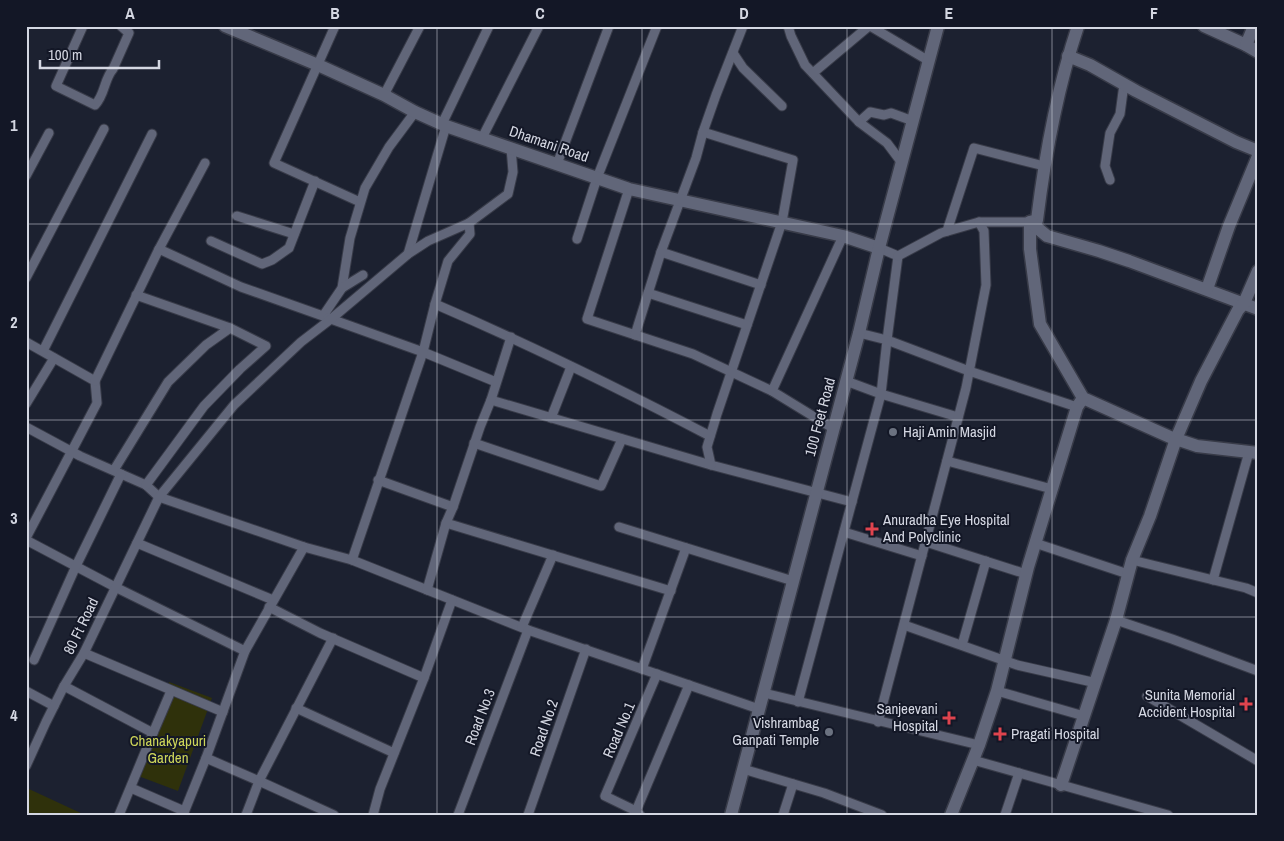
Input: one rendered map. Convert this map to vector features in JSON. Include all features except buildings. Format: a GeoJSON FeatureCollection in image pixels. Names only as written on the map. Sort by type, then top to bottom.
{"type":"FeatureCollection","features":[{"type":"Feature","properties":{"kind":"main road","name":"Dhamani Road"},"geometry":{"type":"LineString","coordinates":[[225,26],[318,64],[384,94],[415,112],[444,125],[629,189],[843,236],[879,248]]}},
{"type":"Feature","properties":{"kind":"main road","name":"100 Feet Road"},"geometry":{"type":"LineString","coordinates":[[731,815],[834,429],[879,248],[938,26]]}},
{"type":"Feature","properties":{"kind":"main road"},"geometry":{"type":"LineString","coordinates":[[1030,222],[1036,220],[1055,110],[1068,56],[1078,26]]}},
{"type":"Feature","properties":{"kind":"main road"},"geometry":{"type":"LineString","coordinates":[[1204,26],[1246,44],[1258,52]]}},
{"type":"Feature","properties":{"kind":"main road"},"geometry":{"type":"LineString","coordinates":[[1246,44],[1254,26]]}},
{"type":"Feature","properties":{"kind":"main road"},"geometry":{"type":"LineString","coordinates":[[1068,56],[1090,65],[1236,142],[1258,151]]}},
{"type":"Feature","properties":{"kind":"main road"},"geometry":{"type":"LineString","coordinates":[[1207,289],[1229,226],[1258,156]]}},
{"type":"Feature","properties":{"kind":"main road"},"geometry":{"type":"LineString","coordinates":[[1030,222],[1047,236],[1100,250],[1258,309]]}},
{"type":"Feature","properties":{"kind":"main road"},"geometry":{"type":"LineString","coordinates":[[1030,222],[1030,249],[1040,324],[1080,402],[1197,446],[1253,453]]}},
{"type":"Feature","properties":{"kind":"main road"},"geometry":{"type":"LineString","coordinates":[[1061,785],[1116,620],[1132,560],[1150,516],[1176,439],[1201,381],[1238,310],[1244,303],[1258,271]]}},
{"type":"Feature","properties":{"kind":"main road"},"geometry":{"type":"LineString","coordinates":[[951,815],[979,745],[997,691],[1026,574],[1080,402]]}},
{"type":"Feature","properties":{"kind":"street"},"geometry":{"type":"LineString","coordinates":[[83,26],[56,86],[95,105],[99,101],[129,33],[122,26]]}},
{"type":"Feature","properties":{"kind":"street"},"geometry":{"type":"LineString","coordinates":[[336,26],[274,163],[360,202]]}},
{"type":"Feature","properties":{"kind":"street"},"geometry":{"type":"LineString","coordinates":[[384,94],[420,26]]}},
{"type":"Feature","properties":{"kind":"street"},"geometry":{"type":"LineString","coordinates":[[408,254],[444,125],[489,26]]}},
{"type":"Feature","properties":{"kind":"street"},"geometry":{"type":"LineString","coordinates":[[482,138],[539,26]]}},
{"type":"Feature","properties":{"kind":"street"},"geometry":{"type":"LineString","coordinates":[[557,164],[610,26]]}},
{"type":"Feature","properties":{"kind":"street"},"geometry":{"type":"LineString","coordinates":[[577,239],[597,178],[657,26]]}},
{"type":"Feature","properties":{"kind":"street"},"geometry":{"type":"LineString","coordinates":[[635,335],[661,252],[696,158],[703,132],[742,30],[733,26]]}},
{"type":"Feature","properties":{"kind":"street"},"geometry":{"type":"LineString","coordinates":[[788,26],[805,65],[859,122],[887,143],[902,163]]}},
{"type":"Feature","properties":{"kind":"street"},"geometry":{"type":"LineString","coordinates":[[813,73],[870,26],[929,61]]}},
{"type":"Feature","properties":{"kind":"street"},"geometry":{"type":"LineString","coordinates":[[732,53],[743,68],[782,106]]}},
{"type":"Feature","properties":{"kind":"street"},"geometry":{"type":"LineString","coordinates":[[1110,180],[1104,166],[1110,133],[1120,114],[1124,84]]}},
{"type":"Feature","properties":{"kind":"street"},"geometry":{"type":"LineString","coordinates":[[327,317],[342,288],[350,238],[365,188],[389,147],[415,112]]}},
{"type":"Feature","properties":{"kind":"street"},"geometry":{"type":"LineString","coordinates":[[859,122],[870,112],[884,115],[891,113],[913,121]]}},
{"type":"Feature","properties":{"kind":"street"},"geometry":{"type":"LineString","coordinates":[[26,278],[104,129]]}},
{"type":"Feature","properties":{"kind":"street"},"geometry":{"type":"LineString","coordinates":[[703,132],[793,160],[782,222],[707,447],[711,465]]}},
{"type":"Feature","properties":{"kind":"street"},"geometry":{"type":"LineString","coordinates":[[26,176],[49,133]]}},
{"type":"Feature","properties":{"kind":"street"},"geometry":{"type":"LineString","coordinates":[[43,352],[152,134]]}},
{"type":"Feature","properties":{"kind":"street","name":"80 Ft Road"},"geometry":{"type":"LineString","coordinates":[[26,766],[29,751],[84,653],[159,496],[234,405],[327,317],[408,254],[428,241],[469,223],[508,194],[513,172],[511,148]]}},
{"type":"Feature","properties":{"kind":"street"},"geometry":{"type":"LineString","coordinates":[[946,232],[974,148],[1044,166]]}},
{"type":"Feature","properties":{"kind":"street"},"geometry":{"type":"LineString","coordinates":[[205,162],[158,249],[136,295],[96,381],[96,403],[26,539],[115,587],[245,651]]}},
{"type":"Feature","properties":{"kind":"street"},"geometry":{"type":"LineString","coordinates":[[211,241],[262,264],[272,260],[288,248],[315,182]]}},
{"type":"Feature","properties":{"kind":"street"},"geometry":{"type":"LineString","coordinates":[[629,189],[587,319],[693,354],[732,371],[772,390],[834,429]]}},
{"type":"Feature","properties":{"kind":"street"},"geometry":{"type":"LineString","coordinates":[[237,216],[294,234]]}},
{"type":"Feature","properties":{"kind":"street"},"geometry":{"type":"LineString","coordinates":[[879,248],[898,256],[946,232],[978,222],[1030,222]]}},
{"type":"Feature","properties":{"kind":"street"},"geometry":{"type":"LineString","coordinates":[[878,722],[969,371],[986,285],[984,231],[978,222]]}},
{"type":"Feature","properties":{"kind":"street"},"geometry":{"type":"LineString","coordinates":[[352,560],[423,352],[448,261],[470,234],[469,223]]}},
{"type":"Feature","properties":{"kind":"street"},"geometry":{"type":"LineString","coordinates":[[772,390],[843,236]]}},
{"type":"Feature","properties":{"kind":"street"},"geometry":{"type":"LineString","coordinates":[[158,249],[242,288],[423,352],[496,382]]}},
{"type":"Feature","properties":{"kind":"street"},"geometry":{"type":"LineString","coordinates":[[661,252],[761,285]]}},
{"type":"Feature","properties":{"kind":"street"},"geometry":{"type":"LineString","coordinates":[[798,702],[881,394],[898,256]]}},
{"type":"Feature","properties":{"kind":"street"},"geometry":{"type":"LineString","coordinates":[[342,288],[363,274]]}},
{"type":"Feature","properties":{"kind":"street"},"geometry":{"type":"LineString","coordinates":[[648,293],[747,325]]}},
{"type":"Feature","properties":{"kind":"street"},"geometry":{"type":"LineString","coordinates":[[136,295],[230,328],[266,346],[240,369],[204,406],[146,485]]}},
{"type":"Feature","properties":{"kind":"street"},"geometry":{"type":"LineString","coordinates":[[435,304],[511,337],[710,436]]}},
{"type":"Feature","properties":{"kind":"street"},"geometry":{"type":"LineString","coordinates":[[34,660],[117,472],[168,382],[206,345],[230,328]]}},
{"type":"Feature","properties":{"kind":"street"},"geometry":{"type":"LineString","coordinates":[[859,333],[887,340],[969,371],[1080,402]]}},
{"type":"Feature","properties":{"kind":"street"},"geometry":{"type":"LineString","coordinates":[[427,590],[446,523],[491,400],[511,337]]}},
{"type":"Feature","properties":{"kind":"street"},"geometry":{"type":"LineString","coordinates":[[26,342],[96,381]]}},
{"type":"Feature","properties":{"kind":"street"},"geometry":{"type":"LineString","coordinates":[[26,404],[54,358]]}},
{"type":"Feature","properties":{"kind":"street"},"geometry":{"type":"LineString","coordinates":[[551,418],[571,367]]}},
{"type":"Feature","properties":{"kind":"street"},"geometry":{"type":"LineString","coordinates":[[846,381],[881,394],[958,417]]}},
{"type":"Feature","properties":{"kind":"street"},"geometry":{"type":"LineString","coordinates":[[491,400],[711,465],[852,502]]}},
{"type":"Feature","properties":{"kind":"street"},"geometry":{"type":"LineString","coordinates":[[26,427],[71,451],[146,485],[159,496],[304,547],[352,560],[525,629],[759,709]]}},
{"type":"Feature","properties":{"kind":"street"},"geometry":{"type":"LineString","coordinates":[[474,443],[601,486],[622,439]]}},
{"type":"Feature","properties":{"kind":"street"},"geometry":{"type":"LineString","coordinates":[[1213,580],[1253,453]]}},
{"type":"Feature","properties":{"kind":"street"},"geometry":{"type":"LineString","coordinates":[[947,461],[1052,489]]}},
{"type":"Feature","properties":{"kind":"street"},"geometry":{"type":"LineString","coordinates":[[378,480],[453,507]]}},
{"type":"Feature","properties":{"kind":"street"},"geometry":{"type":"LineString","coordinates":[[446,523],[671,591]]}},
{"type":"Feature","properties":{"kind":"street"},"geometry":{"type":"LineString","coordinates":[[619,527],[793,581]]}},
{"type":"Feature","properties":{"kind":"street"},"geometry":{"type":"LineString","coordinates":[[844,532],[922,556]]}},
{"type":"Feature","properties":{"kind":"street"},"geometry":{"type":"LineString","coordinates":[[926,542],[1026,574]]}},
{"type":"Feature","properties":{"kind":"street"},"geometry":{"type":"LineString","coordinates":[[137,543],[271,604],[333,638],[424,678]]}},
{"type":"Feature","properties":{"kind":"street"},"geometry":{"type":"LineString","coordinates":[[1035,543],[1128,574]]}},
{"type":"Feature","properties":{"kind":"street"},"geometry":{"type":"LineString","coordinates":[[131,788],[184,813],[245,651],[304,547]]}},
{"type":"Feature","properties":{"kind":"street"},"geometry":{"type":"LineString","coordinates":[[642,669],[686,548]]}},
{"type":"Feature","properties":{"kind":"street","name":"Road No.3"},"geometry":{"type":"LineString","coordinates":[[458,815],[553,555]]}},
{"type":"Feature","properties":{"kind":"street"},"geometry":{"type":"LineString","coordinates":[[1132,560],[1246,588],[1258,593]]}},
{"type":"Feature","properties":{"kind":"street"},"geometry":{"type":"LineString","coordinates":[[962,645],[986,561]]}},
{"type":"Feature","properties":{"kind":"street"},"geometry":{"type":"LineString","coordinates":[[373,815],[380,789],[424,678],[452,600]]}},
{"type":"Feature","properties":{"kind":"street"},"geometry":{"type":"LineString","coordinates":[[1116,620],[1258,672]]}},
{"type":"Feature","properties":{"kind":"street"},"geometry":{"type":"LineString","coordinates":[[904,625],[1005,659],[1017,665],[1092,682]]}},
{"type":"Feature","properties":{"kind":"street"},"geometry":{"type":"LineString","coordinates":[[246,815],[259,781],[333,638]]}},
{"type":"Feature","properties":{"kind":"street","name":"Road No.2"},"geometry":{"type":"LineString","coordinates":[[528,815],[586,650]]}},
{"type":"Feature","properties":{"kind":"street"},"geometry":{"type":"LineString","coordinates":[[84,653],[223,712]]}},
{"type":"Feature","properties":{"kind":"street","name":"Road No.1"},"geometry":{"type":"LineString","coordinates":[[638,813],[605,796],[657,674]]}},
{"type":"Feature","properties":{"kind":"street"},"geometry":{"type":"LineString","coordinates":[[638,813],[689,685]]}},
{"type":"Feature","properties":{"kind":"street"},"geometry":{"type":"LineString","coordinates":[[64,686],[153,733]]}},
{"type":"Feature","properties":{"kind":"street"},"geometry":{"type":"LineString","coordinates":[[26,691],[54,706]]}},
{"type":"Feature","properties":{"kind":"street"},"geometry":{"type":"LineString","coordinates":[[119,815],[171,691]]}},
{"type":"Feature","properties":{"kind":"street"},"geometry":{"type":"LineString","coordinates":[[997,691],[1084,716]]}},
{"type":"Feature","properties":{"kind":"street"},"geometry":{"type":"LineString","coordinates":[[764,693],[979,745]]}},
{"type":"Feature","properties":{"kind":"street"},"geometry":{"type":"LineString","coordinates":[[1147,696],[1258,761]]}},
{"type":"Feature","properties":{"kind":"street"},"geometry":{"type":"LineString","coordinates":[[296,708],[394,753]]}},
{"type":"Feature","properties":{"kind":"street"},"geometry":{"type":"LineString","coordinates":[[206,758],[334,815]]}},
{"type":"Feature","properties":{"kind":"street"},"geometry":{"type":"LineString","coordinates":[[973,760],[1168,815]]}},
{"type":"Feature","properties":{"kind":"street"},"geometry":{"type":"LineString","coordinates":[[743,769],[824,793],[866,812],[882,815]]}},
{"type":"Feature","properties":{"kind":"street"},"geometry":{"type":"LineString","coordinates":[[1004,815],[1019,773]]}},
{"type":"Feature","properties":{"kind":"street"},"geometry":{"type":"LineString","coordinates":[[783,815],[793,784]]}},
{"type":"Feature","properties":{"kind":"green space","name":"Chanakyapuri Garden"},"geometry":{"type":"Polygon","coordinates":[[[169,682],[212,698],[178,791],[133,774],[169,682]]]}},
{"type":"Feature","properties":{"kind":"green space"},"geometry":{"type":"Polygon","coordinates":[[[29,789],[85,815],[26,815],[26,793],[29,789]]]}},
{"type":"Feature","properties":{"kind":"place","name":"Haji Amin Masjid"},"geometry":{"type":"Point","coordinates":[893,432]}},
{"type":"Feature","properties":{"kind":"place","name":"Anuradha Eye Hospital And Polyclinic"},"geometry":{"type":"Point","coordinates":[872,529]}},
{"type":"Feature","properties":{"kind":"place","name":"Sunita Memorial Accident Hospital"},"geometry":{"type":"Point","coordinates":[1246,704]}},
{"type":"Feature","properties":{"kind":"place","name":"Sanjeevani Hospital"},"geometry":{"type":"Point","coordinates":[949,718]}},
{"type":"Feature","properties":{"kind":"place","name":"Vishrambag Ganpati Temple"},"geometry":{"type":"Point","coordinates":[829,732]}},
{"type":"Feature","properties":{"kind":"place","name":"Pragati Hospital"},"geometry":{"type":"Point","coordinates":[1000,734]}}]}
